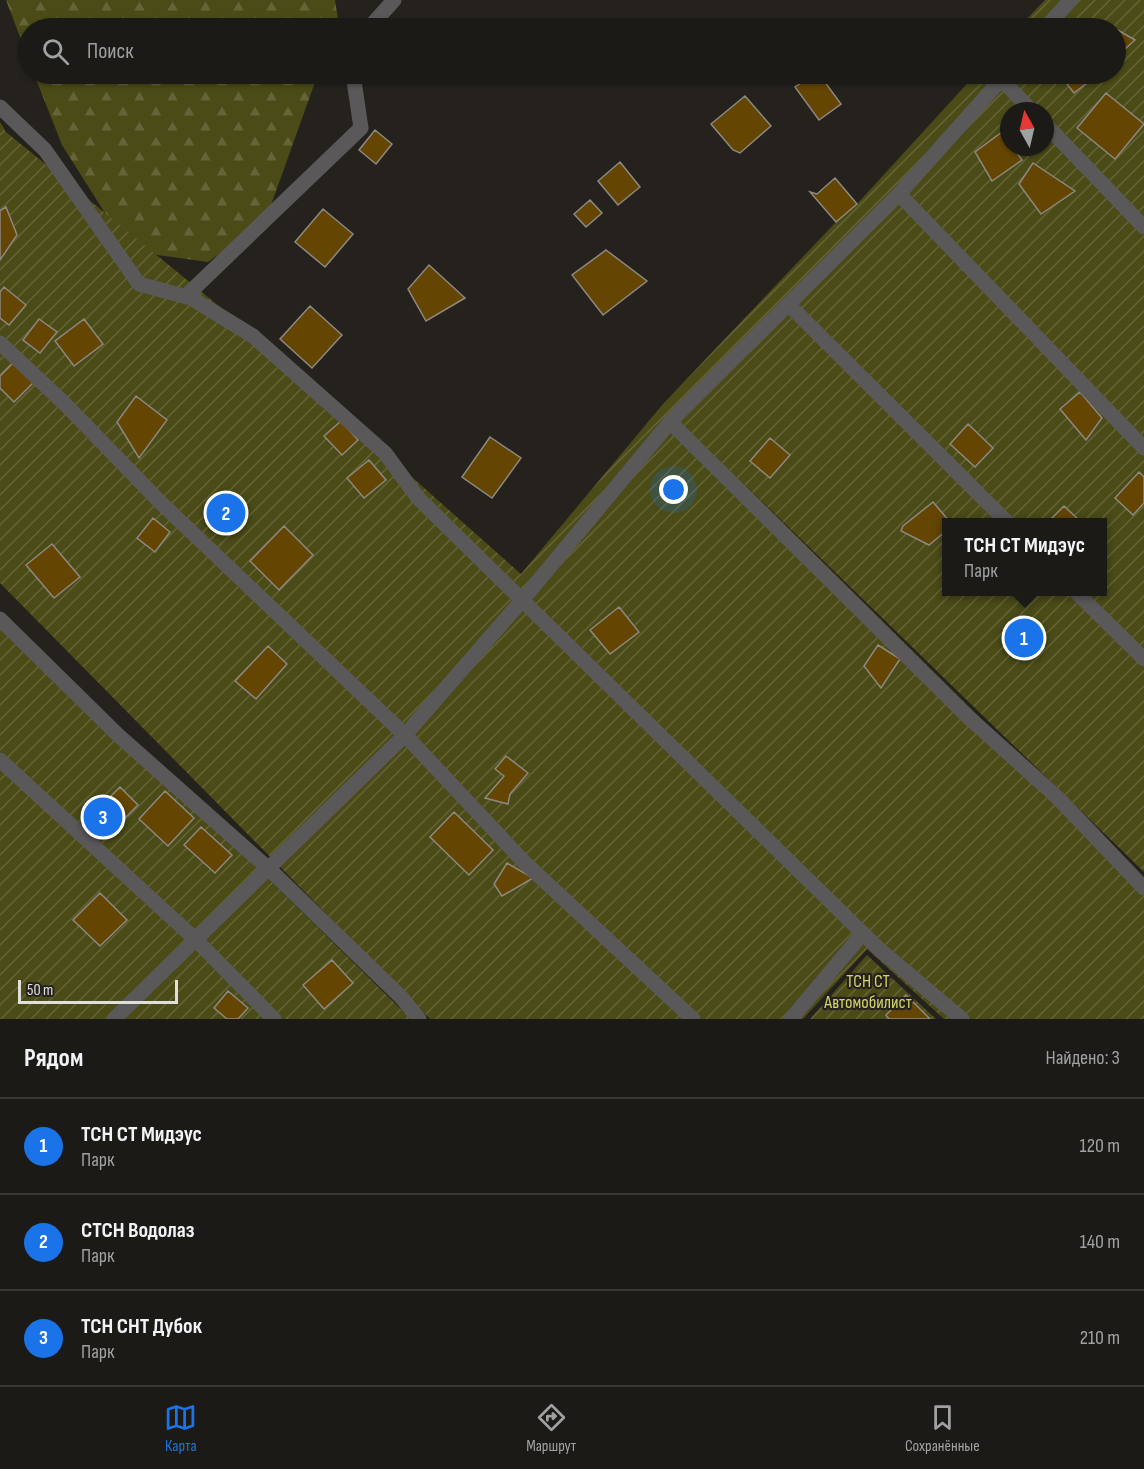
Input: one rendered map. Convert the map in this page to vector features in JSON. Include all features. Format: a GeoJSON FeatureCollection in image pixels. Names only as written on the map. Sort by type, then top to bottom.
{"type":"FeatureCollection","features":[{"type":"Feature","properties":{"kind":"street"},"geometry":{"type":"LineString","coordinates":[[378,18],[394,0]]}},
{"type":"Feature","properties":{"kind":"street"},"geometry":{"type":"LineString","coordinates":[[1054,18],[1071,0]]}},
{"type":"Feature","properties":{"kind":"street"},"geometry":{"type":"LineString","coordinates":[[186,297],[361,128],[354,84]]}},
{"type":"Feature","properties":{"kind":"street"},"geometry":{"type":"LineString","coordinates":[[114,1019],[405,735],[524,598],[670,422],[899,194],[997,84]]}},
{"type":"Feature","properties":{"kind":"street"},"geometry":{"type":"LineString","coordinates":[[1010,84],[1025,102]]}},
{"type":"Feature","properties":{"kind":"street"},"geometry":{"type":"LineString","coordinates":[[0,107],[45,150],[139,284],[186,297],[254,336],[385,453],[418,498],[524,598],[863,933],[962,1019]]}},
{"type":"Feature","properties":{"kind":"street"},"geometry":{"type":"LineString","coordinates":[[1054,133],[1144,227]]}},
{"type":"Feature","properties":{"kind":"street"},"geometry":{"type":"LineString","coordinates":[[899,194],[1144,448]]}},
{"type":"Feature","properties":{"kind":"street"},"geometry":{"type":"LineString","coordinates":[[789,305],[1003,518]]}},
{"type":"Feature","properties":{"kind":"street"},"geometry":{"type":"LineString","coordinates":[[0,343],[65,404],[160,502],[405,735],[524,862],[693,1019]]}},
{"type":"Feature","properties":{"kind":"street"},"geometry":{"type":"LineString","coordinates":[[670,422],[959,708],[1058,798],[1144,888]]}},
{"type":"Feature","properties":{"kind":"street"},"geometry":{"type":"LineString","coordinates":[[1081,596],[1144,659]]}},
{"type":"Feature","properties":{"kind":"street"},"geometry":{"type":"LineString","coordinates":[[0,619],[118,735],[269,869],[402,999],[419,1019]]}},
{"type":"Feature","properties":{"kind":"street"},"geometry":{"type":"LineString","coordinates":[[0,760],[195,939],[274,1019]]}},
{"type":"Feature","properties":{"kind":"street"},"geometry":{"type":"LineString","coordinates":[[791,1019],[863,933]]}},
{"type":"Feature","properties":{"kind":"green space"},"geometry":{"type":"Polygon","coordinates":[[[6,0],[335,0],[338,18],[18,18],[18,32],[6,0]]]}},
{"type":"Feature","properties":{"kind":"green space"},"geometry":{"type":"Polygon","coordinates":[[[1045,0],[1144,0],[1144,872],[736,476],[1144,880],[1144,1019],[944,1019],[867,949],[803,1019],[430,1019],[0,583],[0,122],[6,132],[225,311],[521,574],[663,404],[836,222],[857,204],[967,84],[1126,84],[1126,18],[1028,18],[1045,0]]]}},
{"type":"Feature","properties":{"kind":"green space"},"geometry":{"type":"Polygon","coordinates":[[[38,84],[314,84],[266,219],[208,262],[129,251],[62,145],[38,84]]]}},
{"type":"Feature","properties":{"kind":"green space"},"geometry":{"type":"Polygon","coordinates":[[[0,615],[411,1019],[0,1019],[0,615]]]}},
{"type":"Feature","properties":{"kind":"green space","name":"ТСН СТ Автомобилист"},"geometry":{"type":"Polygon","coordinates":[[[867,955],[936,1019],[810,1019],[867,955]]]}},
{"type":"Feature","properties":{"kind":"building"},"geometry":{"type":"Polygon","coordinates":[[[1126,35],[1135,40],[1126,48],[1126,35]]]}},
{"type":"Feature","properties":{"kind":"building"},"geometry":{"type":"Polygon","coordinates":[[[799,84],[826,84],[841,104],[819,120],[795,87],[799,84]]]}},
{"type":"Feature","properties":{"kind":"building"},"geometry":{"type":"Polygon","coordinates":[[[1067,84],[1086,84],[1074,93],[1067,84]]]}},
{"type":"Feature","properties":{"kind":"building"},"geometry":{"type":"Polygon","coordinates":[[[1106,93],[1144,124],[1115,159],[1077,128],[1106,93]]]}},
{"type":"Feature","properties":{"kind":"building"},"geometry":{"type":"Polygon","coordinates":[[[745,96],[771,126],[740,153],[733,150],[711,124],[745,96]]]}},
{"type":"Feature","properties":{"kind":"building"},"geometry":{"type":"Polygon","coordinates":[[[375,130],[392,144],[376,164],[359,150],[375,130]]]}},
{"type":"Feature","properties":{"kind":"building"},"geometry":{"type":"Polygon","coordinates":[[[1000,133],[1000,156],[1019,156],[1022,160],[992,181],[975,152],[1000,133]]]}},
{"type":"Feature","properties":{"kind":"building"},"geometry":{"type":"Polygon","coordinates":[[[620,162],[640,187],[618,205],[598,181],[620,162]]]}},
{"type":"Feature","properties":{"kind":"building"},"geometry":{"type":"Polygon","coordinates":[[[1033,163],[1075,191],[1041,214],[1019,184],[1033,163]]]}},
{"type":"Feature","properties":{"kind":"building"},"geometry":{"type":"Polygon","coordinates":[[[835,178],[857,204],[836,222],[810,192],[817,194],[835,178]]]}},
{"type":"Feature","properties":{"kind":"building"},"geometry":{"type":"Polygon","coordinates":[[[590,200],[602,213],[586,227],[574,214],[590,200]]]}},
{"type":"Feature","properties":{"kind":"building"},"geometry":{"type":"Polygon","coordinates":[[[6,207],[17,235],[0,260],[0,211],[6,207]]]}},
{"type":"Feature","properties":{"kind":"building"},"geometry":{"type":"Polygon","coordinates":[[[323,209],[353,234],[325,267],[295,242],[323,209]]]}},
{"type":"Feature","properties":{"kind":"building"},"geometry":{"type":"Polygon","coordinates":[[[606,250],[647,281],[603,315],[572,275],[606,250]]]}},
{"type":"Feature","properties":{"kind":"building"},"geometry":{"type":"Polygon","coordinates":[[[429,265],[465,298],[426,321],[408,289],[429,265]]]}},
{"type":"Feature","properties":{"kind":"building"},"geometry":{"type":"Polygon","coordinates":[[[4,287],[26,305],[9,325],[0,318],[0,292],[4,287]]]}},
{"type":"Feature","properties":{"kind":"building"},"geometry":{"type":"Polygon","coordinates":[[[310,306],[342,335],[312,368],[280,339],[310,306]]]}},
{"type":"Feature","properties":{"kind":"building"},"geometry":{"type":"Polygon","coordinates":[[[39,319],[57,332],[40,353],[23,340],[39,319]]]}},
{"type":"Feature","properties":{"kind":"building"},"geometry":{"type":"Polygon","coordinates":[[[84,319],[103,344],[74,366],[55,341],[84,319]]]}},
{"type":"Feature","properties":{"kind":"building"},"geometry":{"type":"Polygon","coordinates":[[[17,359],[37,379],[14,402],[0,388],[0,376],[17,359]]]}},
{"type":"Feature","properties":{"kind":"building"},"geometry":{"type":"Polygon","coordinates":[[[1080,392],[1102,418],[1086,440],[1060,409],[1080,392]]]}},
{"type":"Feature","properties":{"kind":"building"},"geometry":{"type":"Polygon","coordinates":[[[136,396],[167,420],[139,458],[117,422],[136,396]]]}},
{"type":"Feature","properties":{"kind":"building"},"geometry":{"type":"Polygon","coordinates":[[[341,421],[358,440],[342,455],[324,436],[341,421]]]}},
{"type":"Feature","properties":{"kind":"building"},"geometry":{"type":"Polygon","coordinates":[[[968,424],[993,448],[975,467],[950,444],[968,424]]]}},
{"type":"Feature","properties":{"kind":"building"},"geometry":{"type":"Polygon","coordinates":[[[490,437],[521,458],[492,498],[462,477],[490,437]]]}},
{"type":"Feature","properties":{"kind":"building"},"geometry":{"type":"Polygon","coordinates":[[[770,438],[790,455],[770,478],[750,461],[770,438]]]}},
{"type":"Feature","properties":{"kind":"building"},"geometry":{"type":"Polygon","coordinates":[[[369,460],[386,480],[364,498],[347,478],[369,460]]]}},
{"type":"Feature","properties":{"kind":"building"},"geometry":{"type":"Polygon","coordinates":[[[1139,472],[1144,477],[1144,503],[1133,515],[1115,498],[1139,472]]]}},
{"type":"Feature","properties":{"kind":"building"},"geometry":{"type":"Polygon","coordinates":[[[933,502],[947,518],[942,518],[942,534],[929,545],[901,531],[903,526],[933,502]]]}},
{"type":"Feature","properties":{"kind":"building"},"geometry":{"type":"Polygon","coordinates":[[[1064,506],[1077,518],[1052,518],[1064,506]]]}},
{"type":"Feature","properties":{"kind":"building"},"geometry":{"type":"Polygon","coordinates":[[[153,518],[170,532],[155,552],[137,538],[153,518]]]}},
{"type":"Feature","properties":{"kind":"building"},"geometry":{"type":"Polygon","coordinates":[[[284,526],[313,555],[279,590],[250,561],[284,526]]]}},
{"type":"Feature","properties":{"kind":"building"},"geometry":{"type":"Polygon","coordinates":[[[52,544],[80,577],[54,598],[26,565],[52,544]]]}},
{"type":"Feature","properties":{"kind":"building"},"geometry":{"type":"Polygon","coordinates":[[[619,607],[639,632],[610,654],[590,630],[619,607]]]}},
{"type":"Feature","properties":{"kind":"building"},"geometry":{"type":"Polygon","coordinates":[[[878,645],[900,659],[881,688],[864,666],[878,645]]]}},
{"type":"Feature","properties":{"kind":"building"},"geometry":{"type":"Polygon","coordinates":[[[268,646],[287,664],[256,699],[235,681],[268,646]]]}},
{"type":"Feature","properties":{"kind":"building"},"geometry":{"type":"Polygon","coordinates":[[[506,756],[528,773],[510,794],[508,804],[485,798],[504,776],[495,769],[506,756]]]}},
{"type":"Feature","properties":{"kind":"building"},"geometry":{"type":"Polygon","coordinates":[[[120,787],[138,805],[106,837],[88,819],[120,787]]]}},
{"type":"Feature","properties":{"kind":"building"},"geometry":{"type":"Polygon","coordinates":[[[165,791],[194,818],[168,846],[139,819],[165,791]]]}},
{"type":"Feature","properties":{"kind":"building"},"geometry":{"type":"Polygon","coordinates":[[[454,812],[493,850],[469,875],[430,837],[454,812]]]}},
{"type":"Feature","properties":{"kind":"building"},"geometry":{"type":"Polygon","coordinates":[[[201,827],[232,855],[215,873],[184,845],[201,827]]]}},
{"type":"Feature","properties":{"kind":"building"},"geometry":{"type":"Polygon","coordinates":[[[507,863],[533,878],[502,896],[494,884],[507,863]]]}},
{"type":"Feature","properties":{"kind":"building"},"geometry":{"type":"Polygon","coordinates":[[[100,893],[127,920],[100,946],[73,920],[100,893]]]}},
{"type":"Feature","properties":{"kind":"building"},"geometry":{"type":"Polygon","coordinates":[[[332,960],[353,983],[324,1009],[303,985],[332,960]]]}},
{"type":"Feature","properties":{"kind":"building"},"geometry":{"type":"Polygon","coordinates":[[[228,991],[248,1008],[238,1019],[227,1019],[214,1008],[228,991]]]}},
{"type":"Feature","properties":{"kind":"building"},"geometry":{"type":"Polygon","coordinates":[[[906,995],[930,1019],[889,1019],[886,1015],[906,995]]]}},
{"type":"Feature","properties":{"kind":"place","name":"СТСН Водолаз"},"geometry":{"type":"Point","coordinates":[226,513]}},
{"type":"Feature","properties":{"kind":"place","name":"ТСН СТ Мидэус"},"geometry":{"type":"Point","coordinates":[1024,638]}},
{"type":"Feature","properties":{"kind":"place","name":"ТСН СНТ Дубок"},"geometry":{"type":"Point","coordinates":[103,817]}}]}
